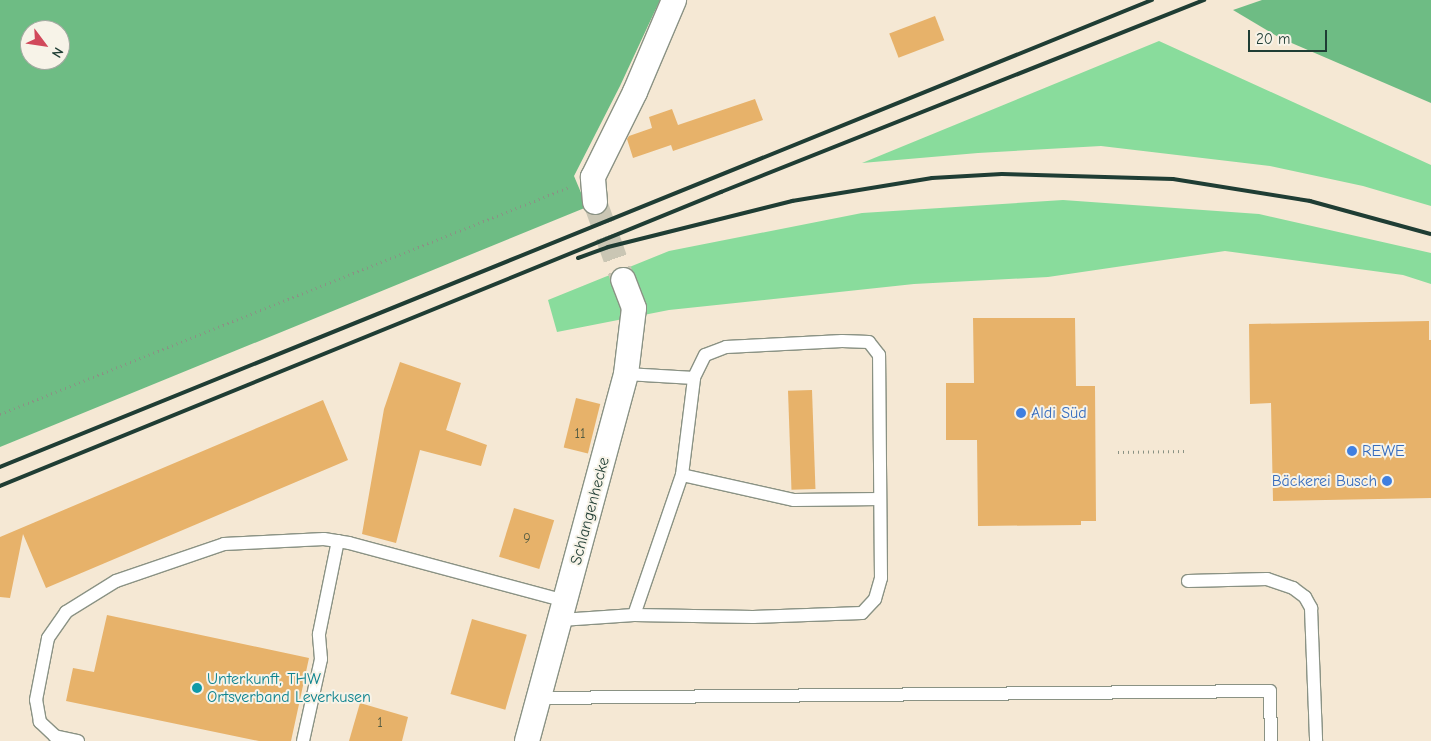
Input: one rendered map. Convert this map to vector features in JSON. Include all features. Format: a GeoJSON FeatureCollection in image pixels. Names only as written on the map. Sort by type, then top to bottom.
{"type":"FeatureCollection","features":[{"type":"Feature","properties":{"kind":"street"},"geometry":{"type":"LineString","coordinates":[[594,202],[593,177],[634,92],[674,0]]}},
{"type":"Feature","properties":{"kind":"street","name":"Schlangenhecke"},"geometry":{"type":"LineString","coordinates":[[527,741],[626,374],[634,308],[623,280]]}},
{"type":"Feature","properties":{"kind":"lane"},"geometry":{"type":"LineString","coordinates":[[78,741],[55,736],[40,722],[36,700],[48,638],[66,612],[116,581],[224,544],[324,539],[338,541],[563,611],[634,615],[753,617],[834,616],[862,613],[875,599],[881,578],[879,355],[869,342],[842,341],[726,347],[705,355],[694,378],[682,474],[634,615]]}},
{"type":"Feature","properties":{"kind":"lane"},"geometry":{"type":"LineString","coordinates":[[626,374],[694,378]]}},
{"type":"Feature","properties":{"kind":"lane"},"geometry":{"type":"LineString","coordinates":[[682,474],[794,500],[880,499]]}},
{"type":"Feature","properties":{"kind":"lane"},"geometry":{"type":"LineString","coordinates":[[303,741],[321,659],[319,634],[338,541]]}},
{"type":"Feature","properties":{"kind":"lane"},"geometry":{"type":"LineString","coordinates":[[1188,581],[1267,580],[1293,588],[1306,597],[1311,608],[1316,741]]}},
{"type":"Feature","properties":{"kind":"lane"},"geometry":{"type":"LineString","coordinates":[[540,698],[1270,691],[1271,741]]}},
{"type":"Feature","properties":{"kind":"path"},"geometry":{"type":"LineString","coordinates":[[0,414],[593,177]]}},
{"type":"Feature","properties":{"kind":"path"},"geometry":{"type":"LineString","coordinates":[[1118,452],[1185,451]]}},
{"type":"Feature","properties":{"kind":"green space"},"geometry":{"type":"Polygon","coordinates":[[[0,0],[660,0],[620,86],[574,176],[587,207],[0,447],[0,0]]]}},
{"type":"Feature","properties":{"kind":"green space"},"geometry":{"type":"Polygon","coordinates":[[[1262,0],[1431,0],[1431,103],[1280,38],[1233,10],[1262,0]]]}},
{"type":"Feature","properties":{"kind":"green space"},"geometry":{"type":"Polygon","coordinates":[[[1159,41],[1431,165],[1431,206],[1363,186],[1270,166],[1101,146],[978,153],[862,163],[1159,41]]]}},
{"type":"Feature","properties":{"kind":"green space"},"geometry":{"type":"Polygon","coordinates":[[[1063,200],[1259,214],[1431,253],[1431,284],[1403,275],[1225,251],[1048,277],[914,284],[669,310],[557,332],[548,300],[669,251],[862,213],[1063,200]]]}},
{"type":"Feature","properties":{"kind":"building"},"geometry":{"type":"Polygon","coordinates":[[[935,16],[944,40],[899,58],[889,34],[935,16]]]}},
{"type":"Feature","properties":{"kind":"building"},"geometry":{"type":"Polygon","coordinates":[[[755,99],[763,120],[673,151],[671,145],[633,158],[627,139],[629,136],[652,128],[649,117],[672,109],[678,125],[755,99]]]}},
{"type":"Feature","properties":{"kind":"building","name":"Aldi Süd"},"geometry":{"type":"Polygon","coordinates":[[[973,318],[1075,318],[1076,386],[1095,386],[1096,521],[1081,521],[1081,525],[978,526],[977,440],[946,440],[946,383],[974,383],[973,318]]]}},
{"type":"Feature","properties":{"kind":"building","name":"REWE"},"geometry":{"type":"Polygon","coordinates":[[[1429,321],[1429,340],[1431,340],[1431,498],[1273,501],[1271,403],[1250,404],[1249,324],[1429,321]]]}},
{"type":"Feature","properties":{"kind":"building"},"geometry":{"type":"Polygon","coordinates":[[[400,362],[461,383],[446,430],[487,445],[481,466],[420,450],[396,543],[362,534],[384,409],[400,362]]]}},
{"type":"Feature","properties":{"kind":"building"},"geometry":{"type":"Polygon","coordinates":[[[812,390],[815,489],[791,490],[788,391],[812,390]]]}},
{"type":"Feature","properties":{"kind":"building"},"geometry":{"type":"Polygon","coordinates":[[[576,398],[600,404],[588,454],[564,447],[576,398]]]}},
{"type":"Feature","properties":{"kind":"building"},"geometry":{"type":"Polygon","coordinates":[[[323,400],[348,460],[46,588],[23,534],[10,598],[0,597],[0,537],[323,400]]]}},
{"type":"Feature","properties":{"kind":"building"},"geometry":{"type":"Polygon","coordinates":[[[514,508],[554,520],[539,569],[499,557],[514,508]]]}},
{"type":"Feature","properties":{"kind":"building","name":"Unterkunft, THW Ortsverband Leverkusen"},"geometry":{"type":"Polygon","coordinates":[[[107,615],[309,658],[291,741],[259,741],[66,701],[73,668],[94,672],[107,615]]]}},
{"type":"Feature","properties":{"kind":"building"},"geometry":{"type":"Polygon","coordinates":[[[472,619],[527,635],[505,710],[451,694],[472,619]]]}},
{"type":"Feature","properties":{"kind":"building"},"geometry":{"type":"Polygon","coordinates":[[[360,703],[408,717],[402,741],[349,741],[360,703]]]}},
{"type":"Feature","properties":{"kind":"tunnel"},"geometry":{"type":"LineString","coordinates":[[595,202],[623,280]]}},
{"type":"Feature","properties":{"kind":"railway"},"geometry":{"type":"LineString","coordinates":[[0,467],[1152,0]]}},
{"type":"Feature","properties":{"kind":"railway"},"geometry":{"type":"LineString","coordinates":[[0,486],[721,192],[1204,0]]}},
{"type":"Feature","properties":{"kind":"railway"},"geometry":{"type":"LineString","coordinates":[[578,258],[608,247],[792,201],[932,178],[1002,174],[1173,179],[1310,201],[1431,234]]}},
{"type":"Feature","properties":{"kind":"place","name":"Aldi Süd"},"geometry":{"type":"Point","coordinates":[1021,413]}},
{"type":"Feature","properties":{"kind":"place","name":"REWE"},"geometry":{"type":"Point","coordinates":[1352,451]}},
{"type":"Feature","properties":{"kind":"place","name":"Bäckerei Busch"},"geometry":{"type":"Point","coordinates":[1387,481]}},
{"type":"Feature","properties":{"kind":"place","name":"Unterkunft, THW Ortsverband Leverkusen"},"geometry":{"type":"Point","coordinates":[197,688]}}]}
